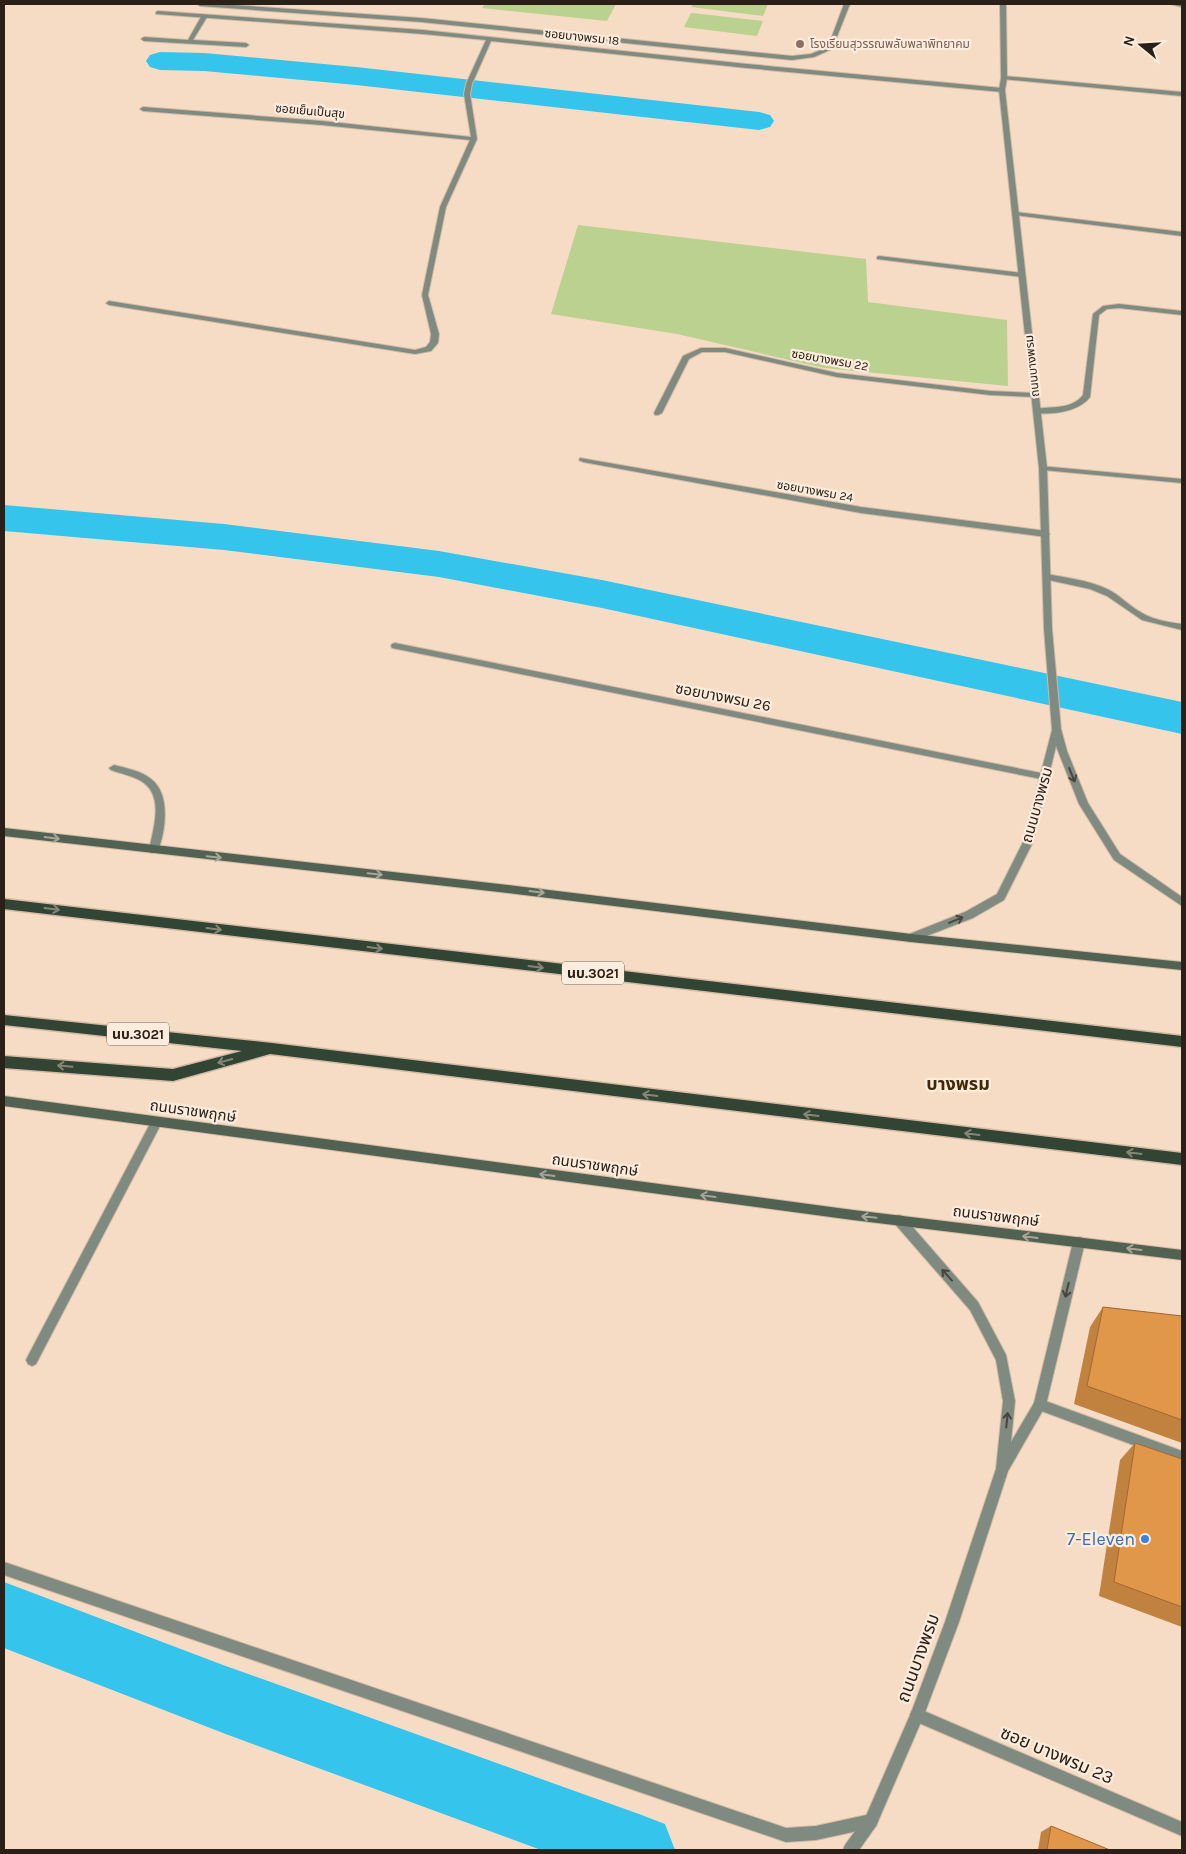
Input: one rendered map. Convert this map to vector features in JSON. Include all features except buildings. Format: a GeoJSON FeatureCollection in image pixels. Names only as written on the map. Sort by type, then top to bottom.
{"type":"FeatureCollection","features":[{"type":"Feature","properties":{"kind":"main road"},"geometry":{"type":"LineString","coordinates":[[4,832],[516,890],[911,938],[1182,966]]}},
{"type":"Feature","properties":{"kind":"main road","name":"นบ.3021"},"geometry":{"type":"LineString","coordinates":[[4,904],[1182,1042]]}},
{"type":"Feature","properties":{"kind":"main road","name":"นบ.3021"},"geometry":{"type":"LineString","coordinates":[[4,1020],[272,1049],[1182,1159]]}},
{"type":"Feature","properties":{"kind":"main road"},"geometry":{"type":"LineString","coordinates":[[4,1062],[173,1075],[272,1049]]}},
{"type":"Feature","properties":{"kind":"main road","name":"ถนนราชพฤกษ์"},"geometry":{"type":"LineString","coordinates":[[4,1101],[156,1123],[1182,1255]]}},
{"type":"Feature","properties":{"kind":"street"},"geometry":{"type":"LineString","coordinates":[[200,4],[422,20],[792,58],[812,56],[830,48],[847,4]]}},
{"type":"Feature","properties":{"kind":"street","name":"ถนนบางพรม"},"geometry":{"type":"LineString","coordinates":[[1003,4],[1004,78],[1002,90],[1043,468],[1052,682],[1056,728],[1062,751],[1084,804],[1117,856],[1182,902]]}},
{"type":"Feature","properties":{"kind":"street"},"geometry":{"type":"LineString","coordinates":[[1173,4],[1182,5]]}},
{"type":"Feature","properties":{"kind":"street","name":"ซอยบางพรม 18"},"geometry":{"type":"LineString","coordinates":[[158,13],[423,32],[747,66],[1002,90]]}},
{"type":"Feature","properties":{"kind":"street"},"geometry":{"type":"LineString","coordinates":[[190,41],[204,17]]}},
{"type":"Feature","properties":{"kind":"street"},"geometry":{"type":"LineString","coordinates":[[144,39],[246,44]]}},
{"type":"Feature","properties":{"kind":"street"},"geometry":{"type":"LineString","coordinates":[[109,303],[415,352],[428,349],[434,343],[435,334],[425,294],[443,207],[474,139],[467,94],[469,84],[489,39]]}},
{"type":"Feature","properties":{"kind":"street"},"geometry":{"type":"LineString","coordinates":[[1004,78],[1182,94]]}},
{"type":"Feature","properties":{"kind":"street","name":"ซอยเย็นเป็นสุข"},"geometry":{"type":"LineString","coordinates":[[143,109],[322,123],[474,139]]}},
{"type":"Feature","properties":{"kind":"street"},"geometry":{"type":"LineString","coordinates":[[1016,214],[1182,234]]}},
{"type":"Feature","properties":{"kind":"street"},"geometry":{"type":"LineString","coordinates":[[879,258],[1022,275]]}},
{"type":"Feature","properties":{"kind":"street"},"geometry":{"type":"LineString","coordinates":[[1037,411],[1073,407],[1085,399],[1096,314],[1105,307],[1119,306],[1182,313]]}},
{"type":"Feature","properties":{"kind":"street","name":"ซอยบางพรม 22"},"geometry":{"type":"LineString","coordinates":[[658,413],[686,358],[700,350],[725,350],[837,374],[990,393],[1035,395]]}},
{"type":"Feature","properties":{"kind":"street","name":"ซอยบางพรม 24"},"geometry":{"type":"LineString","coordinates":[[583,460],[861,510],[1046,534]]}},
{"type":"Feature","properties":{"kind":"street"},"geometry":{"type":"LineString","coordinates":[[1043,468],[1182,481]]}},
{"type":"Feature","properties":{"kind":"street"},"geometry":{"type":"LineString","coordinates":[[1047,577],[1078,582],[1100,590],[1122,600],[1135,613],[1152,621],[1182,627]]}},
{"type":"Feature","properties":{"kind":"street","name":"ซอยบางพรม 26"},"geometry":{"type":"LineString","coordinates":[[395,646],[1046,777]]}},
{"type":"Feature","properties":{"kind":"street","name":"ถนนบางพรม"},"geometry":{"type":"LineString","coordinates":[[911,938],[969,915],[1001,897],[1028,842],[1046,777],[1056,728]]}},
{"type":"Feature","properties":{"kind":"street"},"geometry":{"type":"LineString","coordinates":[[114,768],[149,782],[159,796],[160,808],[154,850]]}},
{"type":"Feature","properties":{"kind":"street"},"geometry":{"type":"LineString","coordinates":[[32,1360],[156,1123]]}},
{"type":"Feature","properties":{"kind":"street","name":"ถนนบางพรม"},"geometry":{"type":"LineString","coordinates":[[851,1848],[871,1821],[917,1715],[952,1622],[1002,1469],[1009,1401],[1002,1359],[974,1306],[899,1220]]}},
{"type":"Feature","properties":{"kind":"street","name":"ถนนบางพรม"},"geometry":{"type":"LineString","coordinates":[[1002,1469],[1040,1405],[1079,1242]]}},
{"type":"Feature","properties":{"kind":"street"},"geometry":{"type":"LineString","coordinates":[[1040,1405],[1182,1457]]}},
{"type":"Feature","properties":{"kind":"street"},"geometry":{"type":"LineString","coordinates":[[4,1568],[786,1835],[816,1833],[871,1821]]}},
{"type":"Feature","properties":{"kind":"street","name":"ซอย บางพรม 23"},"geometry":{"type":"LineString","coordinates":[[917,1715],[1182,1828]]}},
{"type":"Feature","properties":{"kind":"green space"},"geometry":{"type":"Polygon","coordinates":[[[485,4],[616,4],[607,21],[482,8],[485,4]]]}},
{"type":"Feature","properties":{"kind":"green space"},"geometry":{"type":"Polygon","coordinates":[[[693,4],[768,4],[763,16],[691,7],[693,4]]]}},
{"type":"Feature","properties":{"kind":"green space"},"geometry":{"type":"Polygon","coordinates":[[[691,13],[763,21],[757,36],[684,27],[691,13]]]}},
{"type":"Feature","properties":{"kind":"green space"},"geometry":{"type":"Polygon","coordinates":[[[578,225],[866,259],[868,302],[1007,320],[1008,386],[824,368],[677,334],[551,314],[578,225]]]}},
{"type":"Feature","properties":{"kind":"waterway"},"geometry":{"type":"LineString","coordinates":[[160,61],[204,62],[356,76],[759,121]]}},
{"type":"Feature","properties":{"kind":"waterway"},"geometry":{"type":"LineString","coordinates":[[4,518],[224,537],[439,564],[602,594],[1182,718]]}},
{"type":"Feature","properties":{"kind":"waterway"},"geometry":{"type":"LineString","coordinates":[[4,1615],[223,1699],[639,1850]]}},
{"type":"Feature","properties":{"kind":"place","name":"โรงเรียนสุวรรณพลับพลาพิทยาคม"},"geometry":{"type":"Point","coordinates":[800,44]}},
{"type":"Feature","properties":{"kind":"place","name":"7-Eleven"},"geometry":{"type":"Point","coordinates":[1145,1539]}},
{"type":"Feature","properties":{"kind":"district","name":"บางพรม"},"geometry":{"type":"Point","coordinates":[958,1084]}}]}
